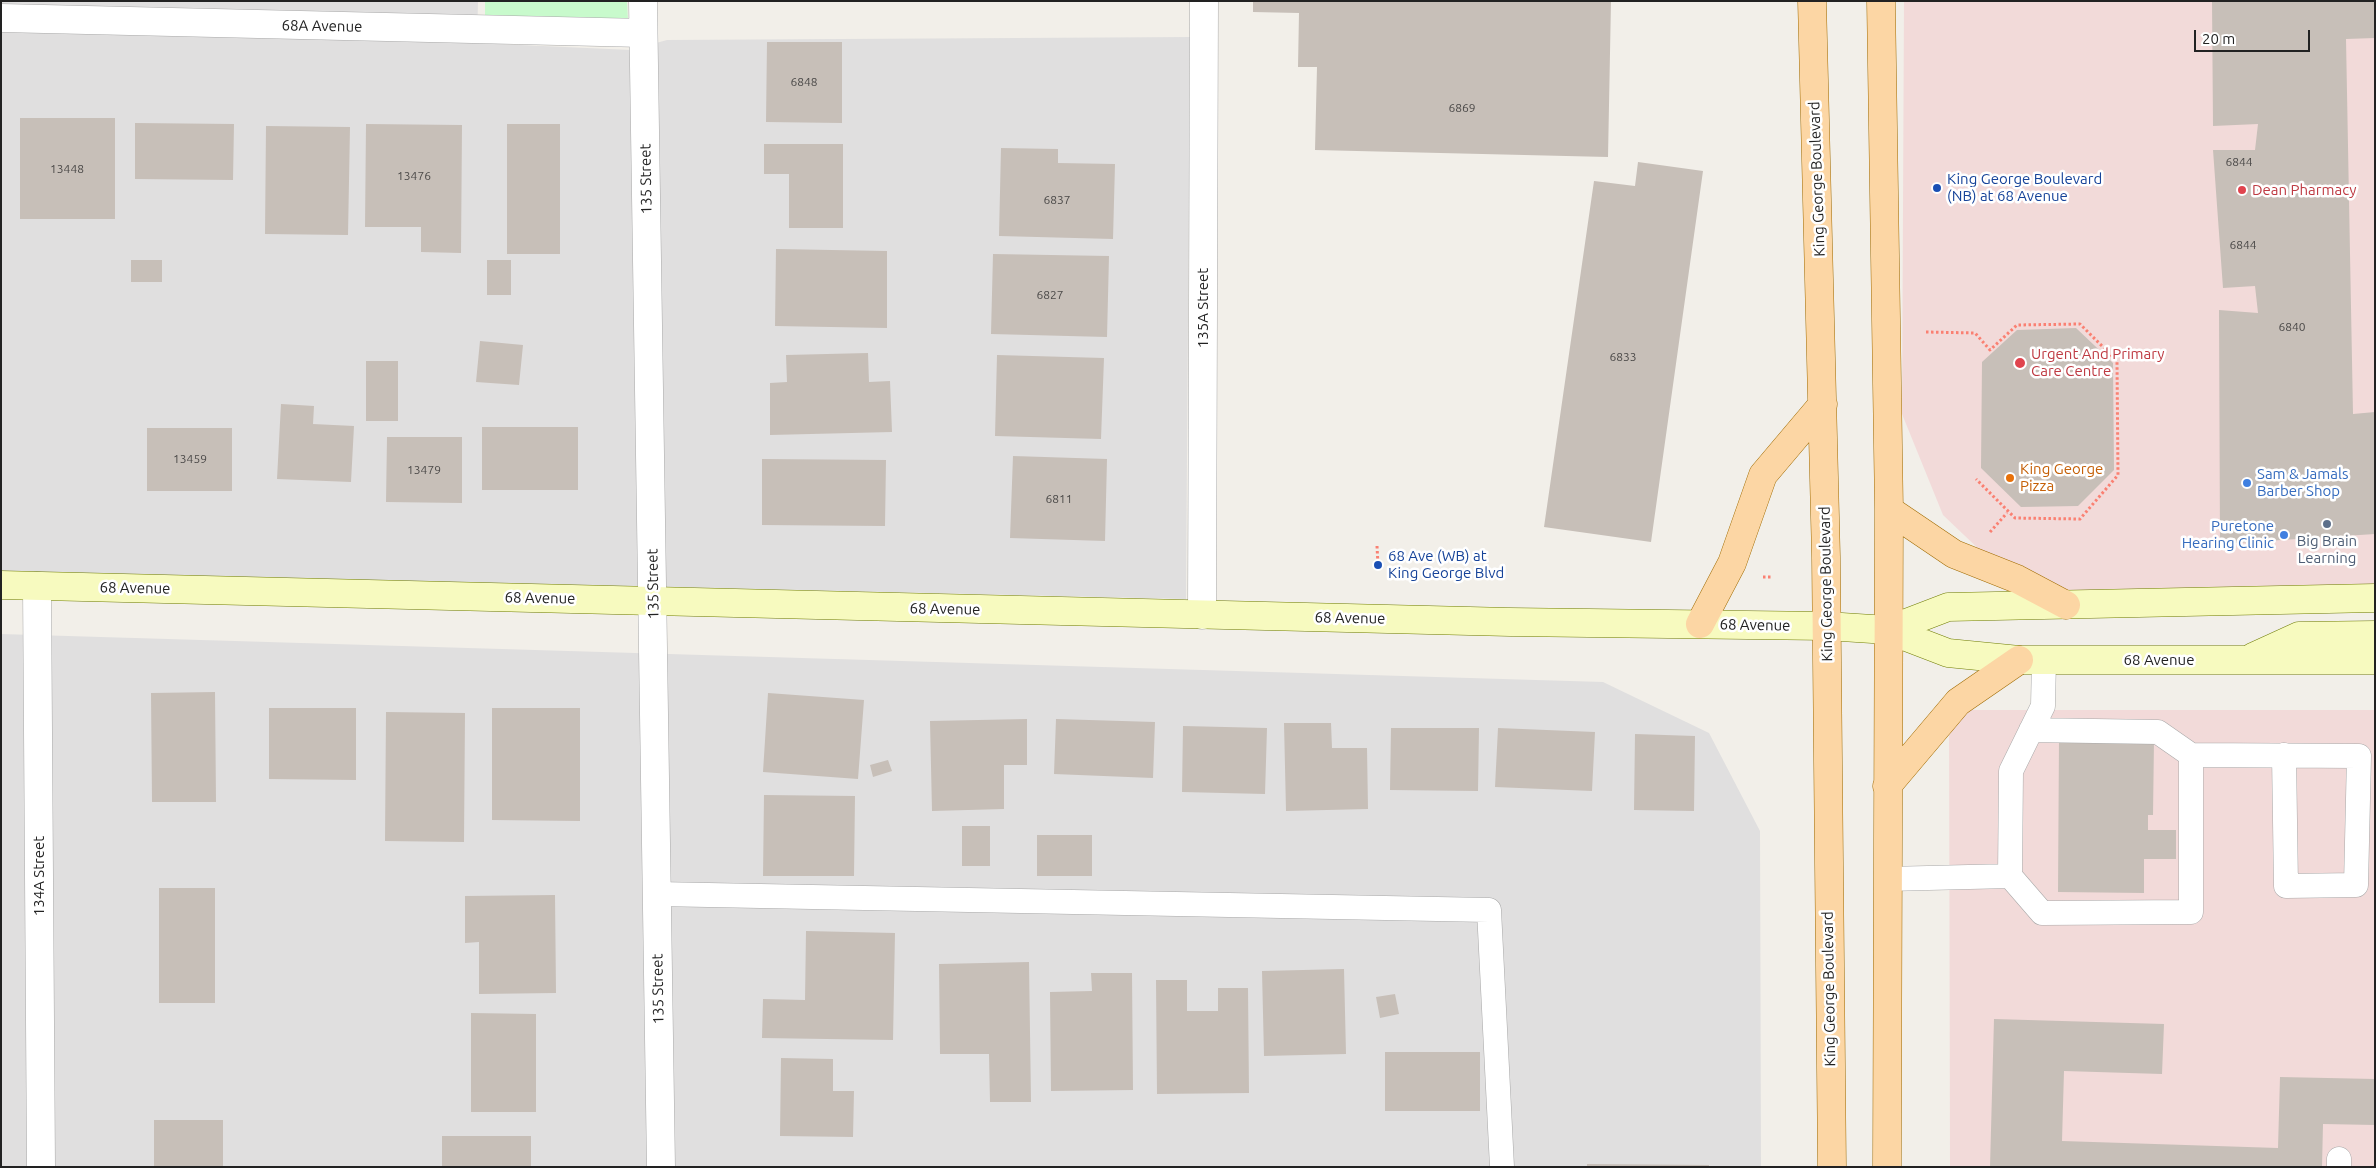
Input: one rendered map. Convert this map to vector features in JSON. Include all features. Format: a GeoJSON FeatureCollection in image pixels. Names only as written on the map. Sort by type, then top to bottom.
{"type":"FeatureCollection","features":[{"type":"Feature","properties":{"kind":"main road","name":"King George Boulevard"},"geometry":{"type":"LineString","coordinates":[[1812,1],[1823,404],[1832,1167]]}},
{"type":"Feature","properties":{"kind":"main road"},"geometry":{"type":"LineString","coordinates":[[1881,1],[1889,510],[1887,1167]]}},
{"type":"Feature","properties":{"kind":"main road"},"geometry":{"type":"LineString","coordinates":[[1700,624],[1732,563],[1763,475],[1823,404]]}},
{"type":"Feature","properties":{"kind":"main road"},"geometry":{"type":"LineString","coordinates":[[1889,510],[1954,554],[2017,579],[2066,605]]}},
{"type":"Feature","properties":{"kind":"main road"},"geometry":{"type":"LineString","coordinates":[[1887,786],[1958,702],[2032,660]]}},
{"type":"Feature","properties":{"kind":"street","name":"135 Street"},"geometry":{"type":"LineString","coordinates":[[643,1],[654,601],[656,894],[661,1167]]}},
{"type":"Feature","properties":{"kind":"street","name":"135A Street"},"geometry":{"type":"LineString","coordinates":[[1202,615],[1204,1]]}},
{"type":"Feature","properties":{"kind":"street","name":"68A Avenue"},"geometry":{"type":"LineString","coordinates":[[1,18],[643,34]]}},
{"type":"Feature","properties":{"kind":"street","name":"68 Avenue"},"geometry":{"type":"LineString","coordinates":[[1,585],[1202,615],[1826,626],[1888,630],[1948,653],[2032,660],[2375,660]]}},
{"type":"Feature","properties":{"kind":"street","name":"134A Street"},"geometry":{"type":"LineString","coordinates":[[38,586],[41,1167]]}},
{"type":"Feature","properties":{"kind":"street","name":"68 Avenue"},"geometry":{"type":"LineString","coordinates":[[1888,630],[1948,606],[2375,598]]}},
{"type":"Feature","properties":{"kind":"street"},"geometry":{"type":"LineString","coordinates":[[2245,660],[2299,636],[2375,635]]}},
{"type":"Feature","properties":{"kind":"lane"},"geometry":{"type":"LineString","coordinates":[[2032,660],[2043,706],[2012,770],[2010,876],[2042,912],[2191,912],[2190,755]]}},
{"type":"Feature","properties":{"kind":"lane"},"geometry":{"type":"LineString","coordinates":[[2032,730],[2158,732],[2190,755],[2284,755],[2359,756],[2356,885],[2286,886],[2284,755]]}},
{"type":"Feature","properties":{"kind":"lane"},"geometry":{"type":"LineString","coordinates":[[1887,880],[2010,876]]}},
{"type":"Feature","properties":{"kind":"lane"},"geometry":{"type":"LineString","coordinates":[[656,894],[1490,910],[1502,1167]]}},
{"type":"Feature","properties":{"kind":"path"},"geometry":{"type":"LineString","coordinates":[[1926,332],[1975,333],[1990,350],[2016,325],[2080,324],[2116,361],[2118,475],[2080,519],[2015,518],[1976,479]]}},
{"type":"Feature","properties":{"kind":"path"},"geometry":{"type":"LineString","coordinates":[[1377,546],[1378,565]]}},
{"type":"Feature","properties":{"kind":"shaded area"},"geometry":{"type":"Polygon","coordinates":[[[1,1],[478,1],[477,43],[631,50],[667,40],[1190,37],[1186,599],[629,586],[1,581],[1,1]]]}},
{"type":"Feature","properties":{"kind":"shaded area"},"geometry":{"type":"Polygon","coordinates":[[[1904,1],[2375,1],[2375,592],[2063,592],[1985,555],[1943,515],[1902,414],[1904,1]]]}},
{"type":"Feature","properties":{"kind":"shaded area"},"geometry":{"type":"Polygon","coordinates":[[[1,634],[1603,682],[1709,733],[1760,831],[1761,1167],[1,1167],[1,634]]]}},
{"type":"Feature","properties":{"kind":"shaded area"},"geometry":{"type":"Polygon","coordinates":[[[1949,710],[2375,710],[2375,1167],[1950,1167],[1949,710]]]}},
{"type":"Feature","properties":{"kind":"green space"},"geometry":{"type":"Polygon","coordinates":[[[485,1],[627,1],[628,21],[485,17],[485,1]]]}},
{"type":"Feature","properties":{"kind":"building"},"geometry":{"type":"Polygon","coordinates":[[[1253,1],[1611,1],[1608,157],[1315,150],[1317,67],[1298,67],[1299,13],[1253,12],[1253,1]]]}},
{"type":"Feature","properties":{"kind":"building"},"geometry":{"type":"Polygon","coordinates":[[[2212,1],[2375,1],[2375,38],[2346,39],[2353,414],[2375,412],[2375,534],[2220,544],[2219,310],[2258,313],[2255,286],[2223,288],[2213,150],[2255,150],[2258,124],[2213,126],[2212,1]]]}},
{"type":"Feature","properties":{"kind":"building"},"geometry":{"type":"Polygon","coordinates":[[[767,42],[842,42],[842,123],[766,122],[767,42]]]}},
{"type":"Feature","properties":{"kind":"building"},"geometry":{"type":"Polygon","coordinates":[[[20,118],[115,118],[115,219],[20,219],[20,118]]]}},
{"type":"Feature","properties":{"kind":"building"},"geometry":{"type":"Polygon","coordinates":[[[135,123],[234,124],[233,180],[135,179],[135,123]]]}},
{"type":"Feature","properties":{"kind":"building"},"geometry":{"type":"Polygon","coordinates":[[[366,124],[462,125],[461,253],[421,252],[421,227],[365,227],[366,124]]]}},
{"type":"Feature","properties":{"kind":"building"},"geometry":{"type":"Polygon","coordinates":[[[507,124],[560,124],[560,254],[507,254],[507,124]]]}},
{"type":"Feature","properties":{"kind":"building"},"geometry":{"type":"Polygon","coordinates":[[[266,126],[350,127],[348,235],[265,234],[266,126]]]}},
{"type":"Feature","properties":{"kind":"building"},"geometry":{"type":"Polygon","coordinates":[[[764,144],[843,144],[843,228],[789,228],[789,174],[764,174],[764,144]]]}},
{"type":"Feature","properties":{"kind":"building"},"geometry":{"type":"Polygon","coordinates":[[[1001,148],[1058,149],[1058,163],[1115,164],[1113,239],[999,236],[1001,148]]]}},
{"type":"Feature","properties":{"kind":"building"},"geometry":{"type":"Polygon","coordinates":[[[1638,162],[1703,171],[1651,542],[1544,527],[1594,181],[1635,186],[1638,162]]]}},
{"type":"Feature","properties":{"kind":"building"},"geometry":{"type":"Polygon","coordinates":[[[776,249],[887,251],[887,328],[775,326],[776,249]]]}},
{"type":"Feature","properties":{"kind":"building"},"geometry":{"type":"Polygon","coordinates":[[[993,254],[1109,256],[1107,337],[991,334],[993,254]]]}},
{"type":"Feature","properties":{"kind":"building"},"geometry":{"type":"Polygon","coordinates":[[[131,260],[162,260],[162,282],[131,282],[131,260]]]}},
{"type":"Feature","properties":{"kind":"building"},"geometry":{"type":"Polygon","coordinates":[[[487,260],[511,260],[511,295],[487,295],[487,260]]]}},
{"type":"Feature","properties":{"kind":"building"},"geometry":{"type":"Polygon","coordinates":[[[2076,328],[2113,363],[2114,470],[2078,506],[2021,507],[1981,468],[1982,362],[2017,330],[2076,328]]]}},
{"type":"Feature","properties":{"kind":"building"},"geometry":{"type":"Polygon","coordinates":[[[480,341],[523,345],[519,385],[476,382],[480,341]]]}},
{"type":"Feature","properties":{"kind":"building"},"geometry":{"type":"Polygon","coordinates":[[[868,353],[869,382],[890,381],[892,432],[770,435],[770,383],[787,382],[786,355],[868,353]]]}},
{"type":"Feature","properties":{"kind":"building"},"geometry":{"type":"Polygon","coordinates":[[[997,355],[1104,358],[1101,439],[995,436],[997,355]]]}},
{"type":"Feature","properties":{"kind":"building"},"geometry":{"type":"Polygon","coordinates":[[[366,361],[398,361],[398,421],[366,421],[366,361]]]}},
{"type":"Feature","properties":{"kind":"building"},"geometry":{"type":"Polygon","coordinates":[[[281,404],[314,406],[313,424],[354,426],[351,482],[277,479],[281,404]]]}},
{"type":"Feature","properties":{"kind":"building"},"geometry":{"type":"Polygon","coordinates":[[[482,427],[578,427],[578,490],[482,490],[482,427]]]}},
{"type":"Feature","properties":{"kind":"building"},"geometry":{"type":"Polygon","coordinates":[[[147,428],[232,428],[232,491],[147,491],[147,428]]]}},
{"type":"Feature","properties":{"kind":"building"},"geometry":{"type":"Polygon","coordinates":[[[387,437],[462,437],[462,503],[386,502],[387,437]]]}},
{"type":"Feature","properties":{"kind":"building"},"geometry":{"type":"Polygon","coordinates":[[[1013,456],[1107,459],[1105,541],[1010,538],[1013,456]]]}},
{"type":"Feature","properties":{"kind":"building"},"geometry":{"type":"Polygon","coordinates":[[[762,459],[886,460],[885,526],[762,525],[762,459]]]}},
{"type":"Feature","properties":{"kind":"building"},"geometry":{"type":"Polygon","coordinates":[[[215,692],[216,802],[152,802],[151,693],[215,692]]]}},
{"type":"Feature","properties":{"kind":"building"},"geometry":{"type":"Polygon","coordinates":[[[768,693],[864,700],[858,779],[763,772],[768,693]]]}},
{"type":"Feature","properties":{"kind":"building"},"geometry":{"type":"Polygon","coordinates":[[[269,708],[356,708],[356,780],[269,779],[269,708]]]}},
{"type":"Feature","properties":{"kind":"building"},"geometry":{"type":"Polygon","coordinates":[[[492,708],[580,708],[580,821],[492,820],[492,708]]]}},
{"type":"Feature","properties":{"kind":"building"},"geometry":{"type":"Polygon","coordinates":[[[386,712],[465,713],[464,842],[385,841],[386,712]]]}},
{"type":"Feature","properties":{"kind":"building"},"geometry":{"type":"Polygon","coordinates":[[[1027,719],[1027,765],[1004,765],[1004,809],[932,811],[930,721],[1027,719]]]}},
{"type":"Feature","properties":{"kind":"building"},"geometry":{"type":"Polygon","coordinates":[[[1056,719],[1155,722],[1153,778],[1054,774],[1056,719]]]}},
{"type":"Feature","properties":{"kind":"building"},"geometry":{"type":"Polygon","coordinates":[[[1284,723],[1331,723],[1332,748],[1367,748],[1368,809],[1286,811],[1284,723]]]}},
{"type":"Feature","properties":{"kind":"building"},"geometry":{"type":"Polygon","coordinates":[[[1183,726],[1267,728],[1265,794],[1182,792],[1183,726]]]}},
{"type":"Feature","properties":{"kind":"building"},"geometry":{"type":"Polygon","coordinates":[[[1391,728],[1479,728],[1478,791],[1390,790],[1391,728]]]}},
{"type":"Feature","properties":{"kind":"building"},"geometry":{"type":"Polygon","coordinates":[[[1498,728],[1595,732],[1592,791],[1495,787],[1498,728]]]}},
{"type":"Feature","properties":{"kind":"building"},"geometry":{"type":"Polygon","coordinates":[[[1635,734],[1695,736],[1694,811],[1634,810],[1635,734]]]}},
{"type":"Feature","properties":{"kind":"building"},"geometry":{"type":"Polygon","coordinates":[[[2059,739],[2154,740],[2153,815],[2148,815],[2148,830],[2176,830],[2176,859],[2144,859],[2144,893],[2058,892],[2059,739]]]}},
{"type":"Feature","properties":{"kind":"building"},"geometry":{"type":"Polygon","coordinates":[[[888,760],[892,771],[873,777],[870,765],[888,760]]]}},
{"type":"Feature","properties":{"kind":"building"},"geometry":{"type":"Polygon","coordinates":[[[764,795],[855,796],[854,876],[763,876],[764,795]]]}},
{"type":"Feature","properties":{"kind":"building"},"geometry":{"type":"Polygon","coordinates":[[[962,826],[990,826],[990,866],[962,866],[962,826]]]}},
{"type":"Feature","properties":{"kind":"building"},"geometry":{"type":"Polygon","coordinates":[[[1037,835],[1092,835],[1092,876],[1037,876],[1037,835]]]}},
{"type":"Feature","properties":{"kind":"building"},"geometry":{"type":"Polygon","coordinates":[[[159,888],[215,888],[215,1003],[159,1003],[159,888]]]}},
{"type":"Feature","properties":{"kind":"building"},"geometry":{"type":"Polygon","coordinates":[[[555,895],[556,993],[479,994],[479,942],[465,943],[465,896],[555,895]]]}},
{"type":"Feature","properties":{"kind":"building"},"geometry":{"type":"Polygon","coordinates":[[[806,931],[895,933],[893,1040],[762,1038],[763,999],[805,1000],[806,931]]]}},
{"type":"Feature","properties":{"kind":"building"},"geometry":{"type":"Polygon","coordinates":[[[1029,962],[1031,1102],[990,1102],[989,1054],[940,1054],[939,964],[1029,962]]]}},
{"type":"Feature","properties":{"kind":"building"},"geometry":{"type":"Polygon","coordinates":[[[1344,969],[1346,1054],[1264,1056],[1262,971],[1344,969]]]}},
{"type":"Feature","properties":{"kind":"building"},"geometry":{"type":"Polygon","coordinates":[[[1091,973],[1132,973],[1133,1090],[1051,1091],[1050,992],[1092,991],[1091,973]]]}},
{"type":"Feature","properties":{"kind":"building"},"geometry":{"type":"Polygon","coordinates":[[[1156,980],[1187,980],[1187,1011],[1218,1011],[1218,988],[1248,988],[1249,1093],[1157,1094],[1156,980]]]}},
{"type":"Feature","properties":{"kind":"building"},"geometry":{"type":"Polygon","coordinates":[[[1395,994],[1399,1014],[1380,1018],[1376,997],[1395,994]]]}},
{"type":"Feature","properties":{"kind":"building"},"geometry":{"type":"Polygon","coordinates":[[[471,1013],[536,1014],[536,1112],[471,1112],[471,1013]]]}},
{"type":"Feature","properties":{"kind":"building"},"geometry":{"type":"Polygon","coordinates":[[[1994,1019],[2164,1024],[2162,1074],[2064,1071],[2062,1141],[2278,1148],[2280,1077],[2375,1079],[2375,1125],[2323,1124],[2322,1167],[1990,1167],[1994,1019]]]}},
{"type":"Feature","properties":{"kind":"building"},"geometry":{"type":"Polygon","coordinates":[[[1385,1052],[1480,1052],[1480,1111],[1385,1111],[1385,1052]]]}},
{"type":"Feature","properties":{"kind":"building"},"geometry":{"type":"Polygon","coordinates":[[[781,1058],[833,1059],[833,1091],[854,1091],[853,1137],[780,1136],[781,1058]]]}},
{"type":"Feature","properties":{"kind":"building"},"geometry":{"type":"Polygon","coordinates":[[[154,1120],[223,1120],[223,1167],[154,1167],[154,1120]]]}},
{"type":"Feature","properties":{"kind":"building"},"geometry":{"type":"Polygon","coordinates":[[[442,1136],[531,1136],[531,1167],[442,1167],[442,1136]]]}},
{"type":"Feature","properties":{"kind":"building"},"geometry":{"type":"Polygon","coordinates":[[[1587,1164],[1709,1165],[1709,1167],[1587,1167],[1587,1164]]]}},
{"type":"Feature","properties":{"kind":"place","name":"King George Boulevard (NB) at 68 Avenue"},"geometry":{"type":"Point","coordinates":[1937,188]}},
{"type":"Feature","properties":{"kind":"place","name":"Dean Pharmacy"},"geometry":{"type":"Point","coordinates":[2242,190]}},
{"type":"Feature","properties":{"kind":"place","name":"Urgent And Primary Care Centre"},"geometry":{"type":"Point","coordinates":[2020,363]}},
{"type":"Feature","properties":{"kind":"place","name":"King George Pizza"},"geometry":{"type":"Point","coordinates":[2010,478]}},
{"type":"Feature","properties":{"kind":"place","name":"Sam & Jamals Barber Shop"},"geometry":{"type":"Point","coordinates":[2247,483]}},
{"type":"Feature","properties":{"kind":"place","name":"Big Brain Learning"},"geometry":{"type":"Point","coordinates":[2327,524]}},
{"type":"Feature","properties":{"kind":"place","name":"Puretone Hearing Clinic"},"geometry":{"type":"Point","coordinates":[2284,535]}},
{"type":"Feature","properties":{"kind":"place","name":"68 Ave (WB) at King George Blvd"},"geometry":{"type":"Point","coordinates":[1378,565]}}]}
